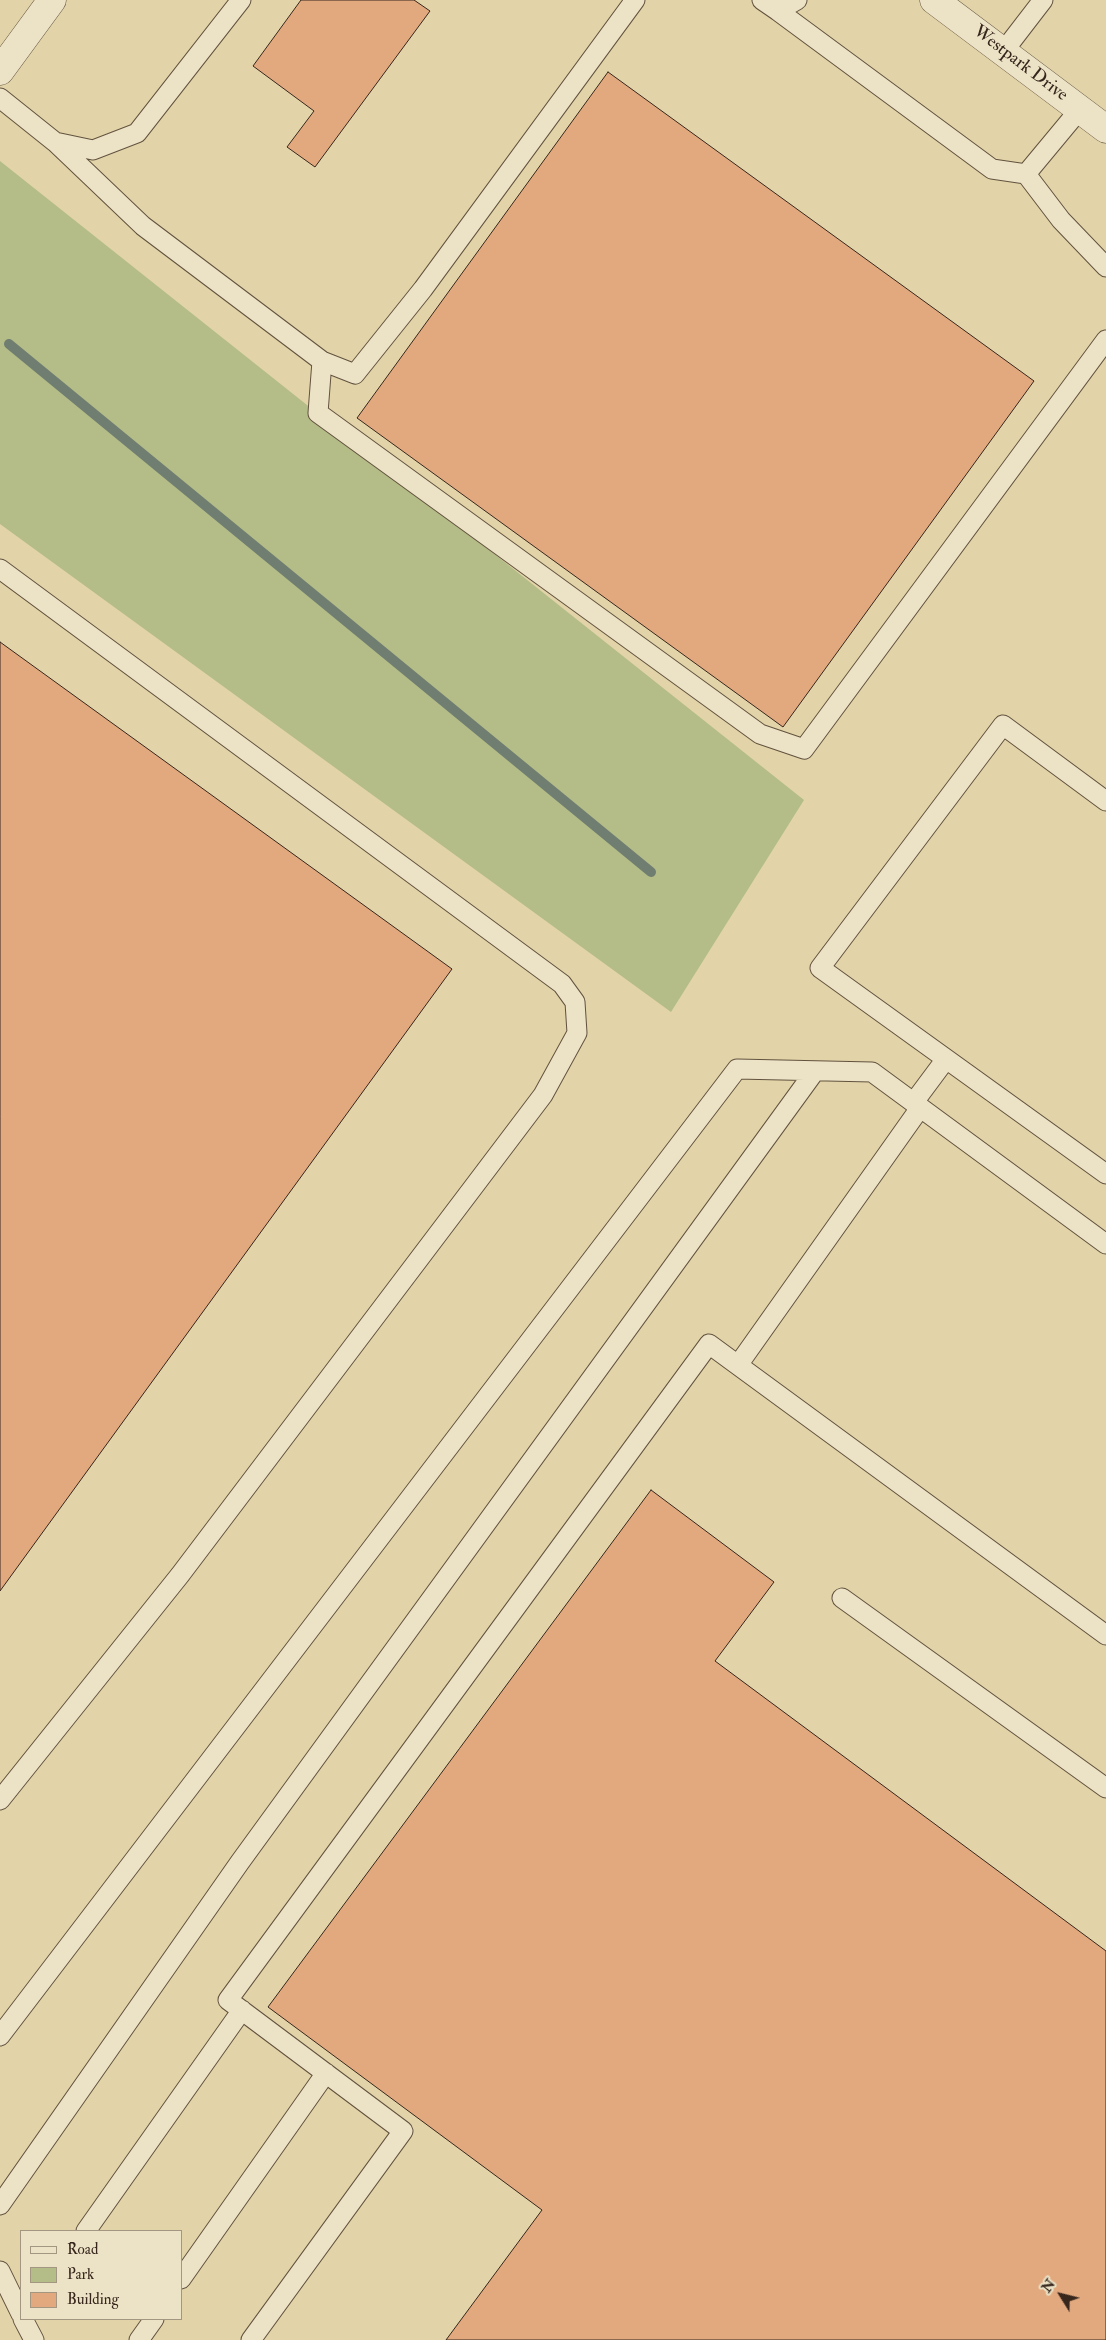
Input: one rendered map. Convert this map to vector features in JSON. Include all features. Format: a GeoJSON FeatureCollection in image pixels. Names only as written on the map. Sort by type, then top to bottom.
{"type":"FeatureCollection","features":[{"type":"Feature","properties":{"kind":"street"},"geometry":{"type":"LineString","coordinates":[[0,72],[52,0]]}},
{"type":"Feature","properties":{"kind":"street","name":"Westpark Drive"},"geometry":{"type":"LineString","coordinates":[[934,0],[1106,128]]}},
{"type":"Feature","properties":{"kind":"lane"},"geometry":{"type":"LineString","coordinates":[[55,142],[93,150],[137,133],[241,0]]}},
{"type":"Feature","properties":{"kind":"lane"},"geometry":{"type":"LineString","coordinates":[[0,98],[55,142],[143,226],[322,361],[355,374],[423,289],[635,0]]}},
{"type":"Feature","properties":{"kind":"lane"},"geometry":{"type":"LineString","coordinates":[[762,0],[992,169],[1026,174],[1061,220],[1106,267]]}},
{"type":"Feature","properties":{"kind":"lane"},"geometry":{"type":"LineString","coordinates":[[778,11],[797,0]]}},
{"type":"Feature","properties":{"kind":"lane"},"geometry":{"type":"LineString","coordinates":[[1003,52],[1044,0]]}},
{"type":"Feature","properties":{"kind":"lane"},"geometry":{"type":"LineString","coordinates":[[1026,174],[1080,110]]}},
{"type":"Feature","properties":{"kind":"lane"},"geometry":{"type":"LineString","coordinates":[[322,361],[318,413],[760,734],[804,749],[1106,340]]}},
{"type":"Feature","properties":{"kind":"lane"},"geometry":{"type":"LineString","coordinates":[[0,569],[562,984],[575,1002],[576,1033],[538,1102],[180,1575],[0,1800]]}},
{"type":"Feature","properties":{"kind":"lane"},"geometry":{"type":"LineString","coordinates":[[1106,801],[1004,725],[820,968],[1106,1174]]}},
{"type":"Feature","properties":{"kind":"lane"},"geometry":{"type":"LineString","coordinates":[[738,1365],[917,1105],[946,1059]]}},
{"type":"Feature","properties":{"kind":"lane"},"geometry":{"type":"LineString","coordinates":[[0,2036],[737,1069],[872,1072],[1106,1244]]}},
{"type":"Feature","properties":{"kind":"lane"},"geometry":{"type":"LineString","coordinates":[[0,2205],[240,1862],[815,1071]]}},
{"type":"Feature","properties":{"kind":"lane"},"geometry":{"type":"LineString","coordinates":[[251,2340],[404,2131],[228,2000],[709,1344],[1106,1635]]}},
{"type":"Feature","properties":{"kind":"lane"},"geometry":{"type":"LineString","coordinates":[[842,1598],[1106,1788]]}},
{"type":"Feature","properties":{"kind":"lane"},"geometry":{"type":"LineString","coordinates":[[87,2230],[242,2010]]}},
{"type":"Feature","properties":{"kind":"lane"},"geometry":{"type":"LineString","coordinates":[[182,2278],[326,2073]]}},
{"type":"Feature","properties":{"kind":"lane"},"geometry":{"type":"LineString","coordinates":[[0,2272],[20,2312]]}},
{"type":"Feature","properties":{"kind":"lane"},"geometry":{"type":"LineString","coordinates":[[24,2320],[34,2340]]}},
{"type":"Feature","properties":{"kind":"lane"},"geometry":{"type":"LineString","coordinates":[[139,2340],[153,2320]]}},
{"type":"Feature","properties":{"kind":"green space"},"geometry":{"type":"Polygon","coordinates":[[[0,161],[804,800],[671,1012],[0,524],[0,161]]]}},
{"type":"Feature","properties":{"kind":"building"},"geometry":{"type":"Polygon","coordinates":[[[301,0],[414,0],[430,11],[315,167],[287,147],[314,111],[253,66],[301,0]]]}},
{"type":"Feature","properties":{"kind":"building"},"geometry":{"type":"Polygon","coordinates":[[[608,72],[1034,381],[783,727],[357,418],[608,72]]]}},
{"type":"Feature","properties":{"kind":"building"},"geometry":{"type":"Polygon","coordinates":[[[0,642],[452,969],[0,1591],[0,642]]]}},
{"type":"Feature","properties":{"kind":"building"},"geometry":{"type":"Polygon","coordinates":[[[651,1490],[774,1582],[715,1661],[1106,1951],[1106,2340],[446,2340],[542,2210],[268,2007],[651,1490]]]}},
{"type":"Feature","properties":{"kind":"waterway"},"geometry":{"type":"LineString","coordinates":[[9,344],[651,872]]}}]}
